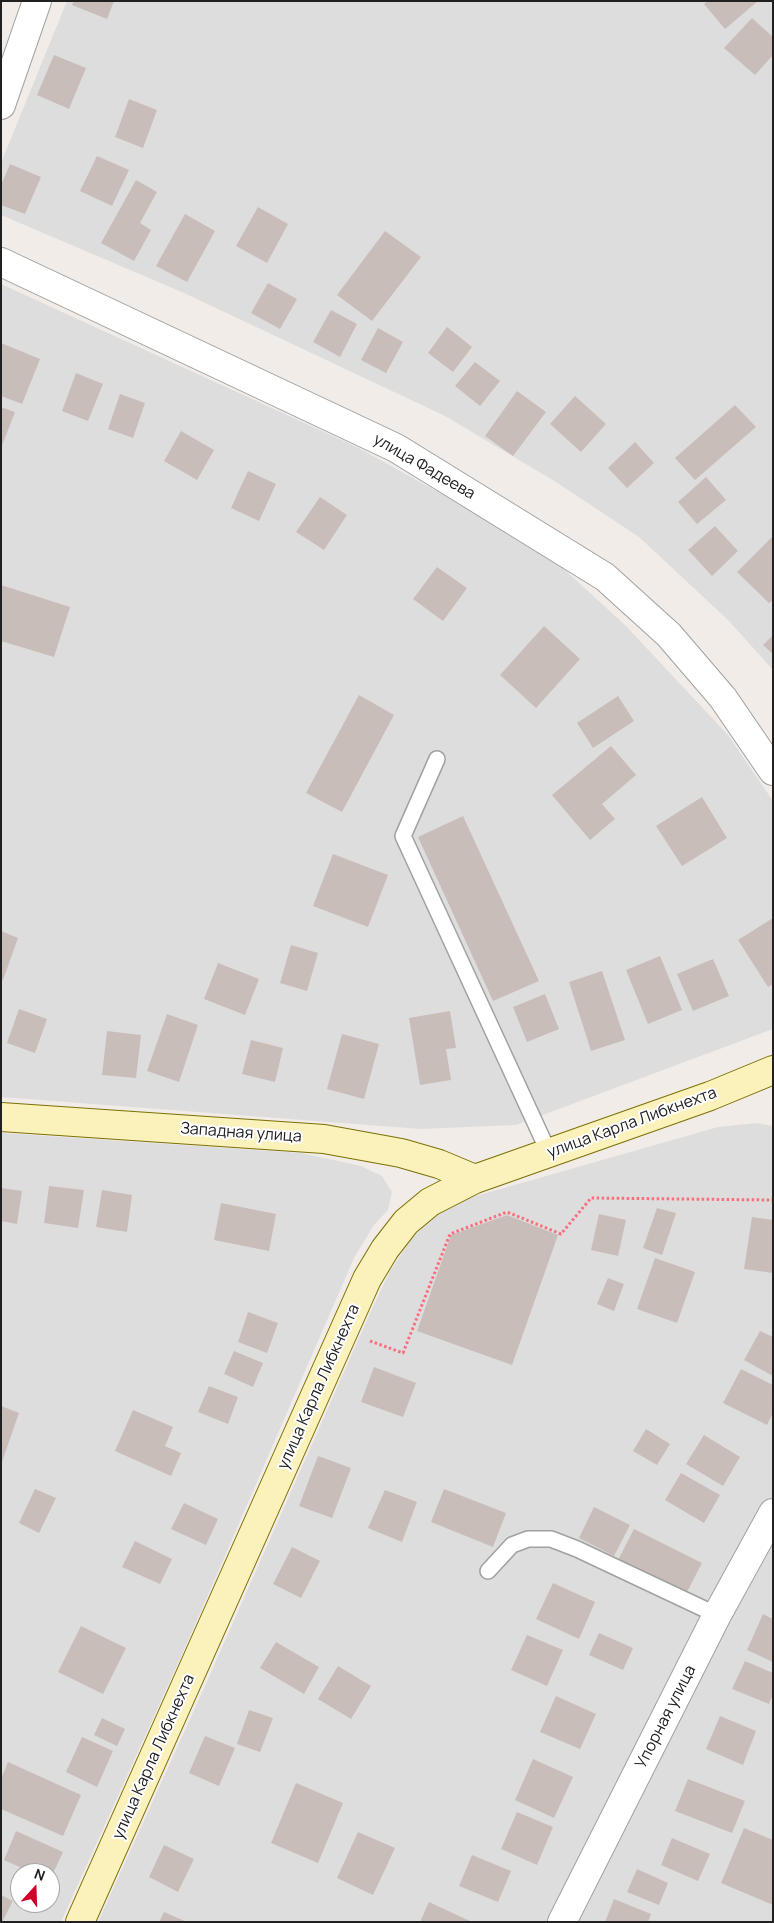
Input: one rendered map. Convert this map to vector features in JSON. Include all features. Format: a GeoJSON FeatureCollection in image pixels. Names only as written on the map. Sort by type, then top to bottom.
{"type":"FeatureCollection","features":[{"type":"Feature","properties":{"kind":"main road","name":"улица Карла Либкнехта"},"geometry":{"type":"LineString","coordinates":[[80,1922],[367,1278],[385,1249],[406,1222],[430,1202],[475,1179],[710,1096],[773,1070]]}},
{"type":"Feature","properties":{"kind":"main road","name":"Западная улица"},"geometry":{"type":"LineString","coordinates":[[1,1117],[324,1138],[401,1153],[439,1164],[475,1179]]}},
{"type":"Feature","properties":{"kind":"street"},"geometry":{"type":"LineString","coordinates":[[1,105],[37,1]]}},
{"type":"Feature","properties":{"kind":"street","name":"улица Фадеева"},"geometry":{"type":"LineString","coordinates":[[1,262],[396,448],[605,577],[669,635],[723,698],[773,771]]}},
{"type":"Feature","properties":{"kind":"street","name":"Упорная улица"},"geometry":{"type":"LineString","coordinates":[[562,1922],[717,1615],[773,1513]]}},
{"type":"Feature","properties":{"kind":"lane"},"geometry":{"type":"LineString","coordinates":[[437,759],[403,836],[549,1153]]}},
{"type":"Feature","properties":{"kind":"lane"},"geometry":{"type":"LineString","coordinates":[[488,1571],[512,1545],[528,1539],[551,1539],[577,1549],[717,1615]]}},
{"type":"Feature","properties":{"kind":"path"},"geometry":{"type":"LineString","coordinates":[[366,1346],[368,1340],[402,1352],[450,1234],[506,1212],[561,1234],[591,1198],[773,1200]]}},
{"type":"Feature","properties":{"kind":"shaded area"},"geometry":{"type":"Polygon","coordinates":[[[67,1],[773,1],[773,670],[729,621],[639,537],[556,482],[445,416],[184,293],[1,215],[1,163],[67,1]]]}},
{"type":"Feature","properties":{"kind":"shaded area"},"geometry":{"type":"Polygon","coordinates":[[[1,284],[357,447],[544,551],[625,625],[728,735],[773,801],[773,1029],[516,1125],[421,1129],[1,1097],[1,284]]]}},
{"type":"Feature","properties":{"kind":"shaded area"},"geometry":{"type":"Polygon","coordinates":[[[756,1123],[773,1126],[773,1922],[98,1922],[371,1311],[390,1271],[410,1241],[434,1215],[455,1202],[718,1127],[756,1123]]]}},
{"type":"Feature","properties":{"kind":"shaded area"},"geometry":{"type":"Polygon","coordinates":[[[1,1133],[301,1153],[361,1166],[382,1176],[392,1192],[388,1210],[374,1225],[354,1258],[188,1641],[61,1922],[1,1922],[1,1133]]]}},
{"type":"Feature","properties":{"kind":"building"},"geometry":{"type":"Polygon","coordinates":[[[74,1],[114,1],[107,19],[72,5],[74,1]]]}},
{"type":"Feature","properties":{"kind":"building"},"geometry":{"type":"Polygon","coordinates":[[[708,1],[758,1],[725,29],[704,4],[708,1]]]}},
{"type":"Feature","properties":{"kind":"building"},"geometry":{"type":"Polygon","coordinates":[[[752,18],[773,37],[773,55],[755,75],[724,48],[752,18]]]}},
{"type":"Feature","properties":{"kind":"building"},"geometry":{"type":"Polygon","coordinates":[[[54,55],[86,68],[69,109],[37,95],[54,55]]]}},
{"type":"Feature","properties":{"kind":"building"},"geometry":{"type":"Polygon","coordinates":[[[129,99],[157,110],[143,148],[115,137],[129,99]]]}},
{"type":"Feature","properties":{"kind":"building"},"geometry":{"type":"Polygon","coordinates":[[[97,156],[129,170],[112,206],[80,191],[97,156]]]}},
{"type":"Feature","properties":{"kind":"building"},"geometry":{"type":"Polygon","coordinates":[[[10,164],[41,177],[25,214],[1,205],[1,185],[10,164]]]}},
{"type":"Feature","properties":{"kind":"building"},"geometry":{"type":"Polygon","coordinates":[[[136,180],[157,192],[140,223],[151,230],[134,261],[101,243],[136,180]]]}},
{"type":"Feature","properties":{"kind":"building"},"geometry":{"type":"Polygon","coordinates":[[[258,207],[288,224],[267,263],[236,246],[258,207]]]}},
{"type":"Feature","properties":{"kind":"building"},"geometry":{"type":"Polygon","coordinates":[[[185,214],[215,231],[187,282],[156,266],[185,214]]]}},
{"type":"Feature","properties":{"kind":"building"},"geometry":{"type":"Polygon","coordinates":[[[385,231],[421,257],[372,321],[337,295],[385,231]]]}},
{"type":"Feature","properties":{"kind":"building"},"geometry":{"type":"Polygon","coordinates":[[[268,283],[297,299],[280,329],[251,313],[268,283]]]}},
{"type":"Feature","properties":{"kind":"building"},"geometry":{"type":"Polygon","coordinates":[[[331,310],[357,324],[340,357],[313,342],[331,310]]]}},
{"type":"Feature","properties":{"kind":"building"},"geometry":{"type":"Polygon","coordinates":[[[447,327],[472,347],[453,372],[428,353],[447,327]]]}},
{"type":"Feature","properties":{"kind":"building"},"geometry":{"type":"Polygon","coordinates":[[[378,328],[403,342],[386,373],[361,360],[378,328]]]}},
{"type":"Feature","properties":{"kind":"building"},"geometry":{"type":"Polygon","coordinates":[[[1,343],[40,359],[22,404],[1,396],[1,343]]]}},
{"type":"Feature","properties":{"kind":"building"},"geometry":{"type":"Polygon","coordinates":[[[475,362],[500,381],[480,406],[455,386],[475,362]]]}},
{"type":"Feature","properties":{"kind":"building"},"geometry":{"type":"Polygon","coordinates":[[[76,373],[103,384],[88,421],[62,411],[76,373]]]}},
{"type":"Feature","properties":{"kind":"building"},"geometry":{"type":"Polygon","coordinates":[[[517,391],[546,412],[513,456],[485,436],[517,391]]]}},
{"type":"Feature","properties":{"kind":"building"},"geometry":{"type":"Polygon","coordinates":[[[120,394],[145,403],[133,438],[108,429],[120,394]]]}},
{"type":"Feature","properties":{"kind":"building"},"geometry":{"type":"Polygon","coordinates":[[[575,396],[606,424],[581,452],[550,424],[575,396]]]}},
{"type":"Feature","properties":{"kind":"building"},"geometry":{"type":"Polygon","coordinates":[[[735,405],[756,427],[695,480],[675,458],[735,405]]]}},
{"type":"Feature","properties":{"kind":"building"},"geometry":{"type":"Polygon","coordinates":[[[1,407],[15,412],[1,448],[1,407]]]}},
{"type":"Feature","properties":{"kind":"building"},"geometry":{"type":"Polygon","coordinates":[[[181,431],[214,450],[197,480],[164,461],[181,431]]]}},
{"type":"Feature","properties":{"kind":"building"},"geometry":{"type":"Polygon","coordinates":[[[635,442],[654,463],[627,488],[608,468],[635,442]]]}},
{"type":"Feature","properties":{"kind":"building"},"geometry":{"type":"Polygon","coordinates":[[[248,471],[276,484],[259,521],[231,508],[248,471]]]}},
{"type":"Feature","properties":{"kind":"building"},"geometry":{"type":"Polygon","coordinates":[[[706,477],[726,500],[697,524],[678,502],[706,477]]]}},
{"type":"Feature","properties":{"kind":"building"},"geometry":{"type":"Polygon","coordinates":[[[320,497],[347,515],[324,550],[296,532],[320,497]]]}},
{"type":"Feature","properties":{"kind":"building"},"geometry":{"type":"Polygon","coordinates":[[[715,526],[738,551],[712,576],[688,550],[715,526]]]}},
{"type":"Feature","properties":{"kind":"building"},"geometry":{"type":"Polygon","coordinates":[[[773,536],[773,600],[769,603],[737,572],[773,536]]]}},
{"type":"Feature","properties":{"kind":"building"},"geometry":{"type":"Polygon","coordinates":[[[437,567],[467,588],[443,621],[413,599],[437,567]]]}},
{"type":"Feature","properties":{"kind":"building"},"geometry":{"type":"Polygon","coordinates":[[[1,585],[70,607],[54,657],[1,641],[1,585]]]}},
{"type":"Feature","properties":{"kind":"building"},"geometry":{"type":"Polygon","coordinates":[[[544,626],[580,659],[536,708],[500,675],[544,626]]]}},
{"type":"Feature","properties":{"kind":"building"},"geometry":{"type":"Polygon","coordinates":[[[773,635],[773,654],[763,645],[773,635]]]}},
{"type":"Feature","properties":{"kind":"building"},"geometry":{"type":"Polygon","coordinates":[[[359,695],[394,715],[342,812],[306,793],[359,695]]]}},
{"type":"Feature","properties":{"kind":"building"},"geometry":{"type":"Polygon","coordinates":[[[618,696],[634,721],[593,748],[577,723],[618,696]]]}},
{"type":"Feature","properties":{"kind":"building"},"geometry":{"type":"Polygon","coordinates":[[[611,746],[636,775],[602,804],[615,819],[590,840],[552,795],[611,746]]]}},
{"type":"Feature","properties":{"kind":"building"},"geometry":{"type":"Polygon","coordinates":[[[702,797],[727,838],[682,866],[656,826],[702,797]]]}},
{"type":"Feature","properties":{"kind":"building"},"geometry":{"type":"Polygon","coordinates":[[[463,816],[539,981],[493,1001],[418,837],[463,816]]]}},
{"type":"Feature","properties":{"kind":"building"},"geometry":{"type":"Polygon","coordinates":[[[333,854],[388,875],[368,927],[313,906],[333,854]]]}},
{"type":"Feature","properties":{"kind":"building"},"geometry":{"type":"Polygon","coordinates":[[[773,918],[773,984],[768,987],[738,940],[773,918]]]}},
{"type":"Feature","properties":{"kind":"building"},"geometry":{"type":"Polygon","coordinates":[[[1,931],[18,938],[3,980],[1,979],[1,931]]]}},
{"type":"Feature","properties":{"kind":"building"},"geometry":{"type":"Polygon","coordinates":[[[291,945],[318,953],[307,991],[280,983],[291,945]]]}},
{"type":"Feature","properties":{"kind":"building"},"geometry":{"type":"Polygon","coordinates":[[[660,956],[682,1010],[648,1024],[626,970],[660,956]]]}},
{"type":"Feature","properties":{"kind":"building"},"geometry":{"type":"Polygon","coordinates":[[[713,959],[729,996],[693,1011],[677,974],[713,959]]]}},
{"type":"Feature","properties":{"kind":"building"},"geometry":{"type":"Polygon","coordinates":[[[218,963],[259,979],[245,1015],[204,999],[218,963]]]}},
{"type":"Feature","properties":{"kind":"building"},"geometry":{"type":"Polygon","coordinates":[[[602,971],[625,1040],[591,1051],[569,982],[602,971]]]}},
{"type":"Feature","properties":{"kind":"building"},"geometry":{"type":"Polygon","coordinates":[[[545,994],[559,1029],[527,1042],[513,1007],[545,994]]]}},
{"type":"Feature","properties":{"kind":"building"},"geometry":{"type":"Polygon","coordinates":[[[19,1009],[47,1019],[35,1053],[7,1043],[19,1009]]]}},
{"type":"Feature","properties":{"kind":"building"},"geometry":{"type":"Polygon","coordinates":[[[450,1011],[456,1048],[446,1049],[451,1080],[420,1085],[409,1018],[450,1011]]]}},
{"type":"Feature","properties":{"kind":"building"},"geometry":{"type":"Polygon","coordinates":[[[167,1014],[198,1025],[179,1082],[147,1071],[167,1014]]]}},
{"type":"Feature","properties":{"kind":"building"},"geometry":{"type":"Polygon","coordinates":[[[107,1031],[141,1035],[136,1078],[102,1075],[107,1031]]]}},
{"type":"Feature","properties":{"kind":"building"},"geometry":{"type":"Polygon","coordinates":[[[342,1034],[379,1044],[364,1099],[327,1089],[342,1034]]]}},
{"type":"Feature","properties":{"kind":"building"},"geometry":{"type":"Polygon","coordinates":[[[251,1040],[283,1048],[275,1082],[242,1074],[251,1040]]]}},
{"type":"Feature","properties":{"kind":"building"},"geometry":{"type":"Polygon","coordinates":[[[49,1186],[84,1190],[78,1228],[44,1223],[49,1186]]]}},
{"type":"Feature","properties":{"kind":"building"},"geometry":{"type":"Polygon","coordinates":[[[1,1188],[22,1191],[17,1224],[1,1221],[1,1188]]]}},
{"type":"Feature","properties":{"kind":"building"},"geometry":{"type":"Polygon","coordinates":[[[102,1190],[132,1195],[127,1232],[96,1227],[102,1190]]]}},
{"type":"Feature","properties":{"kind":"building"},"geometry":{"type":"Polygon","coordinates":[[[221,1203],[276,1214],[269,1251],[214,1240],[221,1203]]]}},
{"type":"Feature","properties":{"kind":"building"},"geometry":{"type":"Polygon","coordinates":[[[657,1208],[676,1213],[662,1255],[643,1248],[657,1208]]]}},
{"type":"Feature","properties":{"kind":"building"},"geometry":{"type":"Polygon","coordinates":[[[599,1214],[626,1220],[618,1256],[591,1250],[599,1214]]]}},
{"type":"Feature","properties":{"kind":"building"},"geometry":{"type":"Polygon","coordinates":[[[507,1215],[558,1235],[512,1365],[417,1331],[451,1235],[507,1215]]]}},
{"type":"Feature","properties":{"kind":"building"},"geometry":{"type":"Polygon","coordinates":[[[752,1217],[773,1220],[773,1273],[744,1269],[752,1217]]]}},
{"type":"Feature","properties":{"kind":"building"},"geometry":{"type":"Polygon","coordinates":[[[655,1258],[695,1272],[677,1323],[637,1309],[655,1258]]]}},
{"type":"Feature","properties":{"kind":"building"},"geometry":{"type":"Polygon","coordinates":[[[608,1278],[624,1284],[614,1311],[597,1304],[608,1278]]]}},
{"type":"Feature","properties":{"kind":"building"},"geometry":{"type":"Polygon","coordinates":[[[248,1312],[278,1323],[267,1353],[238,1342],[248,1312]]]}},
{"type":"Feature","properties":{"kind":"building"},"geometry":{"type":"Polygon","coordinates":[[[760,1331],[773,1337],[773,1376],[744,1360],[760,1331]]]}},
{"type":"Feature","properties":{"kind":"building"},"geometry":{"type":"Polygon","coordinates":[[[234,1351],[263,1363],[253,1387],[224,1374],[234,1351]]]}},
{"type":"Feature","properties":{"kind":"building"},"geometry":{"type":"Polygon","coordinates":[[[374,1367],[416,1383],[403,1417],[361,1402],[374,1367]]]}},
{"type":"Feature","properties":{"kind":"building"},"geometry":{"type":"Polygon","coordinates":[[[741,1369],[773,1385],[773,1413],[767,1425],[723,1403],[741,1369]]]}},
{"type":"Feature","properties":{"kind":"building"},"geometry":{"type":"Polygon","coordinates":[[[209,1386],[238,1397],[228,1424],[198,1412],[209,1386]]]}},
{"type":"Feature","properties":{"kind":"building"},"geometry":{"type":"Polygon","coordinates":[[[1,1406],[19,1413],[2,1462],[1,1462],[1,1406]]]}},
{"type":"Feature","properties":{"kind":"building"},"geometry":{"type":"Polygon","coordinates":[[[133,1410],[173,1427],[165,1446],[181,1453],[171,1476],[115,1451],[133,1410]]]}},
{"type":"Feature","properties":{"kind":"building"},"geometry":{"type":"Polygon","coordinates":[[[646,1429],[670,1444],[657,1465],[633,1451],[646,1429]]]}},
{"type":"Feature","properties":{"kind":"building"},"geometry":{"type":"Polygon","coordinates":[[[704,1435],[740,1457],[723,1486],[686,1464],[704,1435]]]}},
{"type":"Feature","properties":{"kind":"building"},"geometry":{"type":"Polygon","coordinates":[[[318,1456],[351,1468],[332,1518],[299,1506],[318,1456]]]}},
{"type":"Feature","properties":{"kind":"building"},"geometry":{"type":"Polygon","coordinates":[[[681,1473],[720,1495],[704,1523],[665,1500],[681,1473]]]}},
{"type":"Feature","properties":{"kind":"building"},"geometry":{"type":"Polygon","coordinates":[[[35,1489],[56,1498],[39,1533],[19,1523],[35,1489]]]}},
{"type":"Feature","properties":{"kind":"building"},"geometry":{"type":"Polygon","coordinates":[[[444,1489],[506,1513],[493,1547],[431,1522],[444,1489]]]}},
{"type":"Feature","properties":{"kind":"building"},"geometry":{"type":"Polygon","coordinates":[[[385,1490],[417,1502],[402,1542],[368,1528],[385,1490]]]}},
{"type":"Feature","properties":{"kind":"building"},"geometry":{"type":"Polygon","coordinates":[[[184,1503],[218,1519],[206,1545],[171,1529],[184,1503]]]}},
{"type":"Feature","properties":{"kind":"building"},"geometry":{"type":"Polygon","coordinates":[[[594,1507],[630,1525],[614,1556],[579,1538],[594,1507]]]}},
{"type":"Feature","properties":{"kind":"building"},"geometry":{"type":"Polygon","coordinates":[[[634,1529],[702,1563],[686,1594],[618,1560],[634,1529]]]}},
{"type":"Feature","properties":{"kind":"building"},"geometry":{"type":"Polygon","coordinates":[[[135,1541],[172,1559],[160,1584],[122,1567],[135,1541]]]}},
{"type":"Feature","properties":{"kind":"building"},"geometry":{"type":"Polygon","coordinates":[[[292,1547],[320,1561],[301,1598],[273,1584],[292,1547]]]}},
{"type":"Feature","properties":{"kind":"building"},"geometry":{"type":"Polygon","coordinates":[[[553,1583],[595,1602],[579,1639],[536,1619],[553,1583]]]}},
{"type":"Feature","properties":{"kind":"building"},"geometry":{"type":"Polygon","coordinates":[[[763,1614],[773,1619],[773,1662],[747,1650],[763,1614]]]}},
{"type":"Feature","properties":{"kind":"building"},"geometry":{"type":"Polygon","coordinates":[[[81,1626],[126,1648],[103,1694],[58,1672],[81,1626]]]}},
{"type":"Feature","properties":{"kind":"building"},"geometry":{"type":"Polygon","coordinates":[[[599,1633],[633,1648],[623,1670],[589,1655],[599,1633]]]}},
{"type":"Feature","properties":{"kind":"building"},"geometry":{"type":"Polygon","coordinates":[[[527,1635],[563,1650],[547,1686],[511,1670],[527,1635]]]}},
{"type":"Feature","properties":{"kind":"building"},"geometry":{"type":"Polygon","coordinates":[[[276,1642],[319,1667],[304,1694],[260,1668],[276,1642]]]}},
{"type":"Feature","properties":{"kind":"building"},"geometry":{"type":"Polygon","coordinates":[[[745,1661],[773,1673],[773,1695],[769,1704],[732,1689],[745,1661]]]}},
{"type":"Feature","properties":{"kind":"building"},"geometry":{"type":"Polygon","coordinates":[[[338,1666],[371,1686],[351,1719],[318,1699],[338,1666]]]}},
{"type":"Feature","properties":{"kind":"building"},"geometry":{"type":"Polygon","coordinates":[[[556,1696],[596,1714],[580,1749],[540,1732],[556,1696]]]}},
{"type":"Feature","properties":{"kind":"building"},"geometry":{"type":"Polygon","coordinates":[[[249,1710],[273,1718],[260,1752],[237,1744],[249,1710]]]}},
{"type":"Feature","properties":{"kind":"building"},"geometry":{"type":"Polygon","coordinates":[[[720,1716],[756,1731],[743,1765],[706,1749],[720,1716]]]}},
{"type":"Feature","properties":{"kind":"building"},"geometry":{"type":"Polygon","coordinates":[[[102,1718],[125,1729],[117,1746],[94,1735],[102,1718]]]}},
{"type":"Feature","properties":{"kind":"building"},"geometry":{"type":"Polygon","coordinates":[[[205,1736],[235,1748],[219,1786],[189,1773],[205,1736]]]}},
{"type":"Feature","properties":{"kind":"building"},"geometry":{"type":"Polygon","coordinates":[[[82,1737],[113,1751],[97,1787],[66,1772],[82,1737]]]}},
{"type":"Feature","properties":{"kind":"building"},"geometry":{"type":"Polygon","coordinates":[[[533,1759],[573,1777],[554,1818],[515,1800],[533,1759]]]}},
{"type":"Feature","properties":{"kind":"building"},"geometry":{"type":"Polygon","coordinates":[[[8,1762],[81,1795],[63,1836],[1,1809],[1,1779],[8,1762]]]}},
{"type":"Feature","properties":{"kind":"building"},"geometry":{"type":"Polygon","coordinates":[[[688,1779],[745,1801],[732,1833],[675,1811],[688,1779]]]}},
{"type":"Feature","properties":{"kind":"building"},"geometry":{"type":"Polygon","coordinates":[[[296,1783],[343,1803],[318,1863],[271,1843],[296,1783]]]}},
{"type":"Feature","properties":{"kind":"building"},"geometry":{"type":"Polygon","coordinates":[[[517,1812],[553,1827],[537,1865],[501,1849],[517,1812]]]}},
{"type":"Feature","properties":{"kind":"building"},"geometry":{"type":"Polygon","coordinates":[[[744,1828],[773,1840],[773,1905],[721,1883],[744,1828]]]}},
{"type":"Feature","properties":{"kind":"building"},"geometry":{"type":"Polygon","coordinates":[[[16,1831],[63,1852],[58,1863],[11,1863],[4,1860],[16,1831]]]}},
{"type":"Feature","properties":{"kind":"building"},"geometry":{"type":"Polygon","coordinates":[[[358,1832],[395,1848],[373,1895],[337,1878],[358,1832]]]}},
{"type":"Feature","properties":{"kind":"building"},"geometry":{"type":"Polygon","coordinates":[[[672,1838],[710,1854],[698,1881],[661,1865],[672,1838]]]}},
{"type":"Feature","properties":{"kind":"building"},"geometry":{"type":"Polygon","coordinates":[[[164,1845],[194,1859],[178,1892],[149,1877],[164,1845]]]}},
{"type":"Feature","properties":{"kind":"building"},"geometry":{"type":"Polygon","coordinates":[[[472,1855],[511,1871],[498,1902],[459,1886],[472,1855]]]}},
{"type":"Feature","properties":{"kind":"building"},"geometry":{"type":"Polygon","coordinates":[[[637,1869],[668,1883],[659,1905],[627,1892],[637,1869]]]}},
{"type":"Feature","properties":{"kind":"building"},"geometry":{"type":"Polygon","coordinates":[[[1,1895],[10,1900],[10,1907],[1,1922],[1,1895]]]}},
{"type":"Feature","properties":{"kind":"building"},"geometry":{"type":"Polygon","coordinates":[[[614,1899],[651,1914],[648,1922],[605,1922],[614,1899]]]}},
{"type":"Feature","properties":{"kind":"building"},"geometry":{"type":"Polygon","coordinates":[[[429,1902],[472,1922],[420,1922],[429,1902]]]}},
{"type":"Feature","properties":{"kind":"building"},"geometry":{"type":"Polygon","coordinates":[[[164,1912],[187,1922],[159,1922],[164,1912]]]}}]}
